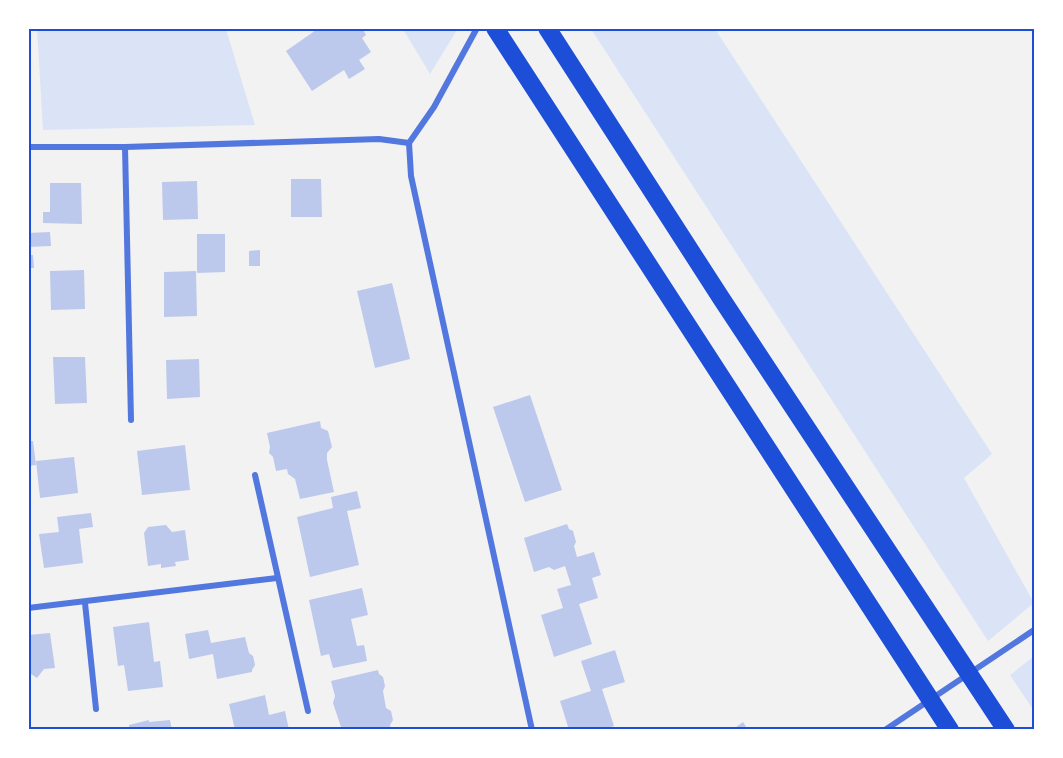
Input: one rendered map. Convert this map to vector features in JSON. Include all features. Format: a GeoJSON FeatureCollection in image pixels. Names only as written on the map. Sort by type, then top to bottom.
{"type":"FeatureCollection","features":[{"type":"Feature","properties":{"kind":"highway"},"geometry":{"type":"LineString","coordinates":[[495,28],[950,729]]}},
{"type":"Feature","properties":{"kind":"highway"},"geometry":{"type":"LineString","coordinates":[[547,28],[728,308],[1006,729]]}},
{"type":"Feature","properties":{"kind":"street"},"geometry":{"type":"LineString","coordinates":[[477,28],[434,107],[410,143],[411,176],[532,729]]}},
{"type":"Feature","properties":{"kind":"street"},"geometry":{"type":"LineString","coordinates":[[28,147],[125,147],[379,139],[410,143]]}},
{"type":"Feature","properties":{"kind":"street"},"geometry":{"type":"LineString","coordinates":[[125,147],[130,420]]}},
{"type":"Feature","properties":{"kind":"street"},"geometry":{"type":"LineString","coordinates":[[255,475],[308,711]]}},
{"type":"Feature","properties":{"kind":"street"},"geometry":{"type":"LineString","coordinates":[[28,608],[277,579]]}},
{"type":"Feature","properties":{"kind":"street"},"geometry":{"type":"LineString","coordinates":[[85,603],[96,709]]}},
{"type":"Feature","properties":{"kind":"street"},"geometry":{"type":"LineString","coordinates":[[885,729],[1035,630]]}},
{"type":"Feature","properties":{"kind":"shaded area"},"geometry":{"type":"Polygon","coordinates":[[[455,28],[457,30],[430,74],[403,29],[455,28]]]}},
{"type":"Feature","properties":{"kind":"shaded area"},"geometry":{"type":"Polygon","coordinates":[[[37,29],[226,29],[255,125],[43,130],[37,29]]]}},
{"type":"Feature","properties":{"kind":"shaded area"},"geometry":{"type":"Polygon","coordinates":[[[591,29],[715,29],[992,454],[964,478],[1034,603],[988,641],[591,29]]]}},
{"type":"Feature","properties":{"kind":"shaded area"},"geometry":{"type":"Polygon","coordinates":[[[1034,656],[1034,711],[1010,675],[1034,656]]]}},
{"type":"Feature","properties":{"kind":"building"},"geometry":{"type":"Polygon","coordinates":[[[319,28],[362,28],[366,35],[362,38],[371,52],[359,60],[365,69],[349,79],[344,70],[312,91],[286,51],[319,28]]]}},
{"type":"Feature","properties":{"kind":"building"},"geometry":{"type":"Polygon","coordinates":[[[291,179],[321,179],[322,217],[291,217],[291,179]]]}},
{"type":"Feature","properties":{"kind":"building"},"geometry":{"type":"Polygon","coordinates":[[[197,181],[198,219],[163,220],[162,182],[197,181]]]}},
{"type":"Feature","properties":{"kind":"building"},"geometry":{"type":"Polygon","coordinates":[[[50,183],[81,183],[82,224],[43,223],[43,212],[50,212],[50,183]]]}},
{"type":"Feature","properties":{"kind":"building"},"geometry":{"type":"Polygon","coordinates":[[[50,232],[51,246],[28,247],[28,233],[50,232]]]}},
{"type":"Feature","properties":{"kind":"building"},"geometry":{"type":"Polygon","coordinates":[[[197,234],[225,234],[225,272],[197,273],[197,234]]]}},
{"type":"Feature","properties":{"kind":"building"},"geometry":{"type":"Polygon","coordinates":[[[260,250],[260,266],[249,266],[249,251],[260,250]]]}},
{"type":"Feature","properties":{"kind":"building"},"geometry":{"type":"Polygon","coordinates":[[[28,255],[33,255],[34,268],[28,268],[28,255]]]}},
{"type":"Feature","properties":{"kind":"building"},"geometry":{"type":"Polygon","coordinates":[[[84,270],[85,309],[51,310],[50,271],[84,270]]]}},
{"type":"Feature","properties":{"kind":"building"},"geometry":{"type":"Polygon","coordinates":[[[196,271],[197,316],[164,317],[164,272],[196,271]]]}},
{"type":"Feature","properties":{"kind":"building"},"geometry":{"type":"Polygon","coordinates":[[[392,283],[410,359],[375,368],[357,291],[392,283]]]}},
{"type":"Feature","properties":{"kind":"building"},"geometry":{"type":"Polygon","coordinates":[[[53,357],[85,357],[87,403],[55,404],[53,357]]]}},
{"type":"Feature","properties":{"kind":"building"},"geometry":{"type":"Polygon","coordinates":[[[199,359],[200,397],[167,399],[166,360],[199,359]]]}},
{"type":"Feature","properties":{"kind":"building"},"geometry":{"type":"Polygon","coordinates":[[[530,395],[562,490],[525,502],[493,407],[530,395]]]}},
{"type":"Feature","properties":{"kind":"building"},"geometry":{"type":"Polygon","coordinates":[[[320,421],[321,428],[328,431],[332,447],[327,453],[327,460],[334,492],[300,499],[295,479],[288,474],[287,469],[276,471],[273,457],[269,453],[267,433],[320,421]]]}},
{"type":"Feature","properties":{"kind":"building"},"geometry":{"type":"Polygon","coordinates":[[[28,441],[33,441],[36,465],[28,466],[28,441]]]}},
{"type":"Feature","properties":{"kind":"building"},"geometry":{"type":"Polygon","coordinates":[[[185,445],[190,490],[142,495],[137,451],[185,445]]]}},
{"type":"Feature","properties":{"kind":"building"},"geometry":{"type":"Polygon","coordinates":[[[74,457],[78,493],[40,498],[36,461],[74,457]]]}},
{"type":"Feature","properties":{"kind":"building"},"geometry":{"type":"Polygon","coordinates":[[[357,491],[361,508],[347,511],[359,565],[310,577],[297,517],[333,508],[331,497],[357,491]]]}},
{"type":"Feature","properties":{"kind":"building"},"geometry":{"type":"Polygon","coordinates":[[[91,513],[93,527],[79,529],[83,563],[44,568],[39,534],[59,532],[57,517],[91,513]]]}},
{"type":"Feature","properties":{"kind":"building"},"geometry":{"type":"Polygon","coordinates":[[[567,524],[573,531],[577,557],[594,552],[601,575],[592,578],[598,598],[579,604],[592,644],[554,657],[541,615],[563,608],[557,589],[571,585],[565,566],[554,570],[549,567],[534,572],[524,538],[567,524]]]}},
{"type":"Feature","properties":{"kind":"building"},"geometry":{"type":"Polygon","coordinates":[[[166,525],[172,532],[185,530],[189,560],[175,562],[176,566],[161,568],[161,564],[148,566],[144,533],[148,527],[166,525]]]}},
{"type":"Feature","properties":{"kind":"building"},"geometry":{"type":"Polygon","coordinates":[[[362,588],[368,615],[351,619],[357,646],[364,645],[367,661],[333,668],[329,654],[321,656],[309,600],[362,588]]]}},
{"type":"Feature","properties":{"kind":"building"},"geometry":{"type":"Polygon","coordinates":[[[149,622],[154,662],[160,661],[163,687],[128,691],[124,665],[118,666],[113,627],[149,622]]]}},
{"type":"Feature","properties":{"kind":"building"},"geometry":{"type":"Polygon","coordinates":[[[208,630],[211,643],[245,637],[255,665],[252,672],[217,679],[213,654],[189,659],[185,634],[208,630]]]}},
{"type":"Feature","properties":{"kind":"building"},"geometry":{"type":"Polygon","coordinates":[[[50,633],[55,668],[44,669],[37,678],[28,672],[28,635],[50,633]]]}},
{"type":"Feature","properties":{"kind":"building"},"geometry":{"type":"Polygon","coordinates":[[[615,650],[625,682],[602,689],[614,726],[602,730],[569,730],[560,701],[591,691],[581,661],[615,650]]]}},
{"type":"Feature","properties":{"kind":"building"},"geometry":{"type":"Polygon","coordinates":[[[378,670],[385,686],[383,691],[386,708],[391,711],[393,720],[390,725],[391,730],[342,730],[333,703],[335,696],[331,681],[378,670]]]}},
{"type":"Feature","properties":{"kind":"building"},"geometry":{"type":"Polygon","coordinates":[[[265,695],[269,715],[285,711],[289,730],[235,730],[229,704],[265,695]]]}},
{"type":"Feature","properties":{"kind":"building"},"geometry":{"type":"Polygon","coordinates":[[[149,720],[149,722],[170,720],[172,730],[129,730],[129,725],[149,720]]]}},
{"type":"Feature","properties":{"kind":"building"},"geometry":{"type":"Polygon","coordinates":[[[743,722],[748,730],[732,730],[743,722]]]}}]}
